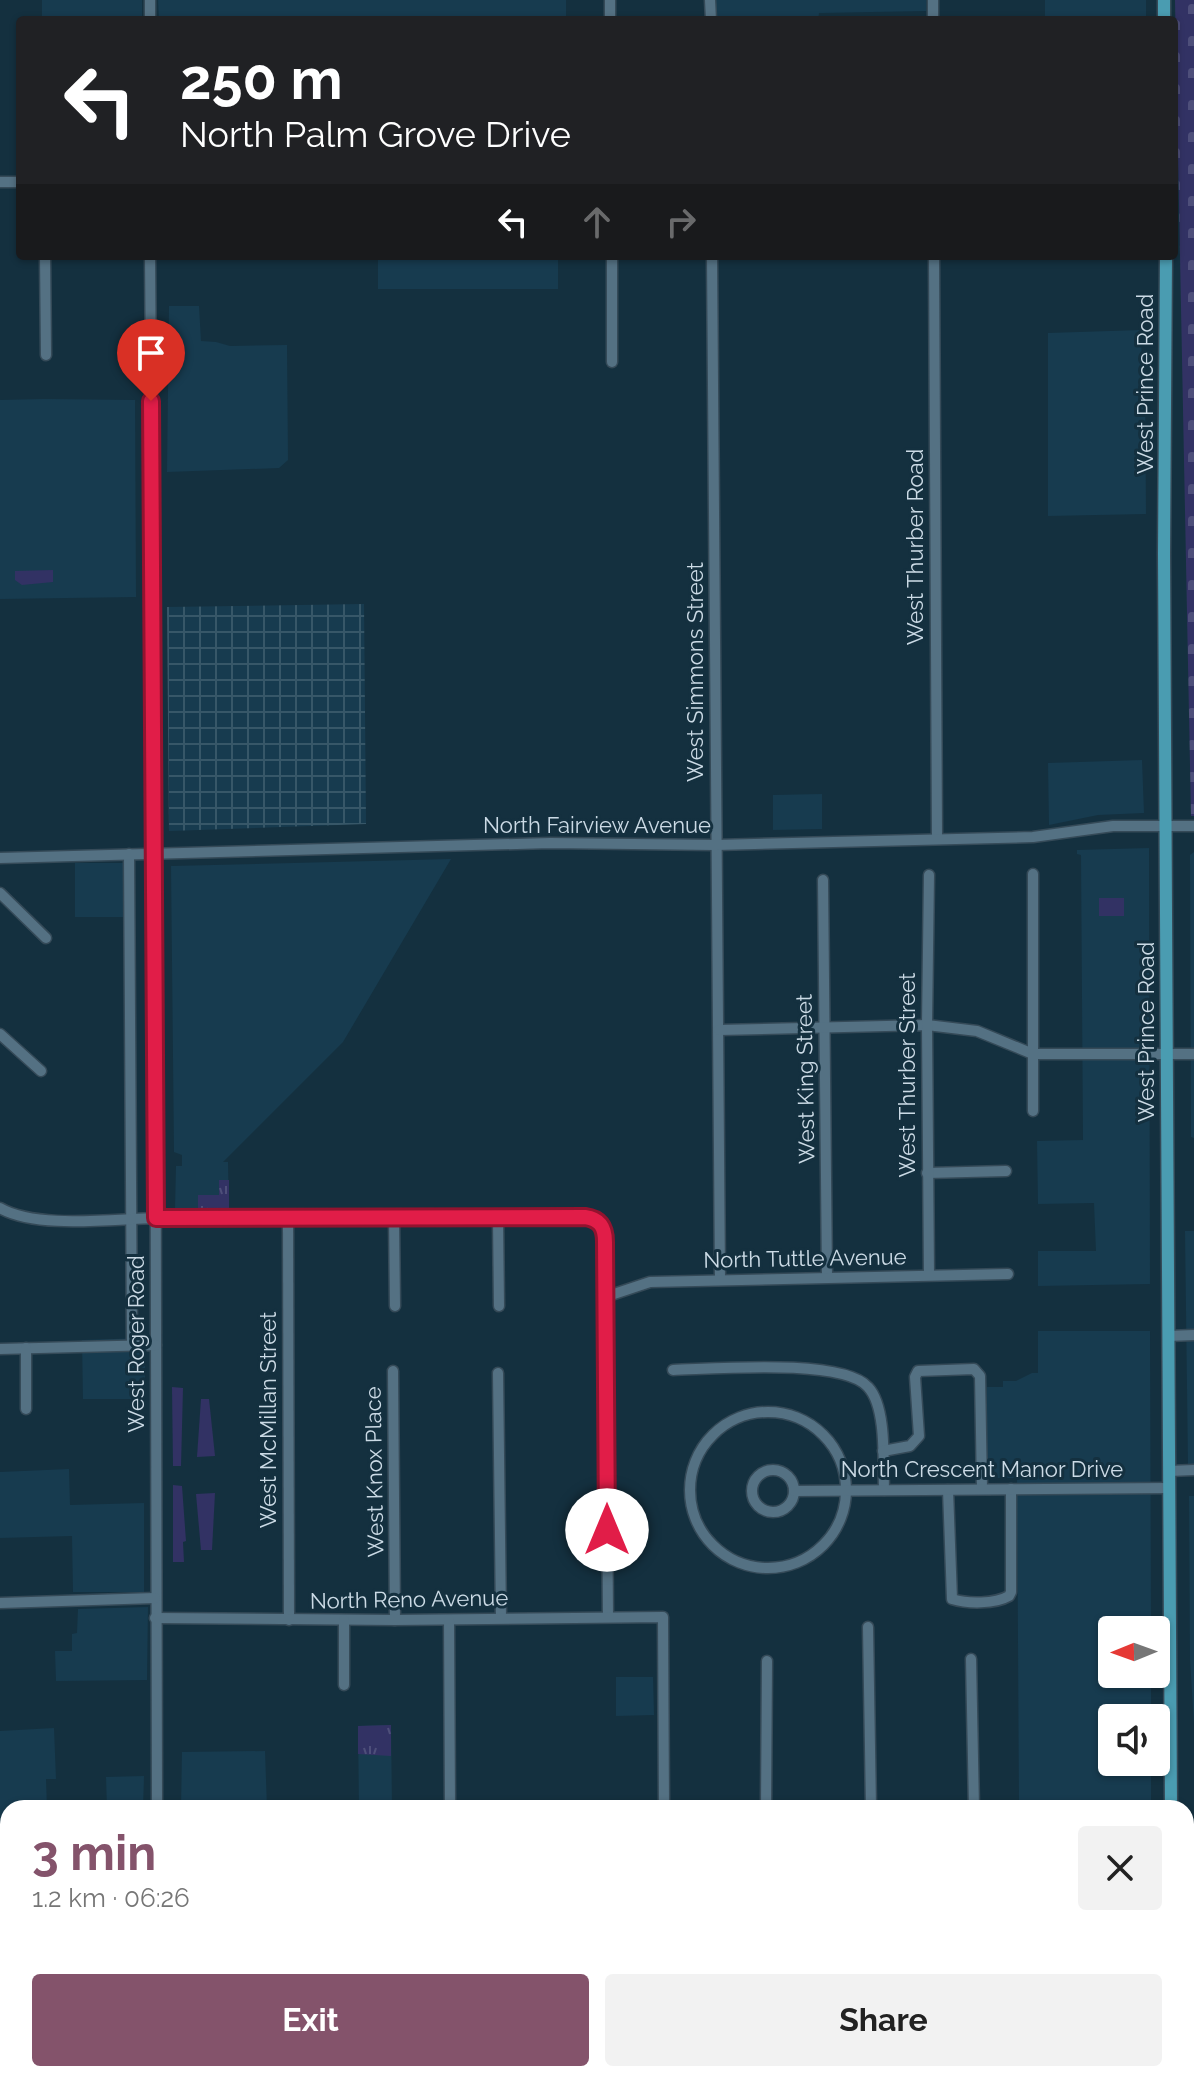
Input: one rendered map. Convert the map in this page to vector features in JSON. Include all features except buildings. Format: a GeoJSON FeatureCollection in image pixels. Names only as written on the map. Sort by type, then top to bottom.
{"type":"FeatureCollection","features":[{"type":"Feature","properties":{"kind":"main road","name":"West Prince Road"},"geometry":{"type":"LineString","coordinates":[[1166,260],[1166,1055],[1171,1800]]}},
{"type":"Feature","properties":{"kind":"street"},"geometry":{"type":"LineString","coordinates":[[45,260],[46,355]]}},
{"type":"Feature","properties":{"kind":"street","name":"West Roger Road"},"geometry":{"type":"LineString","coordinates":[[150,260],[157,1800]]}},
{"type":"Feature","properties":{"kind":"street"},"geometry":{"type":"LineString","coordinates":[[612,260],[612,362]]}},
{"type":"Feature","properties":{"kind":"street","name":"West Simmons Street"},"geometry":{"type":"LineString","coordinates":[[712,260],[720,1280]]}},
{"type":"Feature","properties":{"kind":"street","name":"West Thurber Road"},"geometry":{"type":"LineString","coordinates":[[934,260],[937,838]]}},
{"type":"Feature","properties":{"kind":"street","name":"North Fairview Avenue"},"geometry":{"type":"LineString","coordinates":[[0,858],[550,843],[716,845],[1033,837],[1113,826],[1194,826]]}},
{"type":"Feature","properties":{"kind":"street","name":"West Roger Road"},"geometry":{"type":"LineString","coordinates":[[129,854],[132,1345]]}},
{"type":"Feature","properties":{"kind":"street"},"geometry":{"type":"LineString","coordinates":[[1033,874],[1033,1111]]}},
{"type":"Feature","properties":{"kind":"street","name":"West Thurber Street"},"geometry":{"type":"LineString","coordinates":[[929,875],[929,1275]]}},
{"type":"Feature","properties":{"kind":"street","name":"West King Street"},"geometry":{"type":"LineString","coordinates":[[823,880],[827,1276]]}},
{"type":"Feature","properties":{"kind":"street"},"geometry":{"type":"LineString","coordinates":[[0,893],[46,938]]}},
{"type":"Feature","properties":{"kind":"street"},"geometry":{"type":"LineString","coordinates":[[719,1030],[927,1025],[977,1031],[1033,1054],[1194,1054]]}},
{"type":"Feature","properties":{"kind":"street"},"geometry":{"type":"LineString","coordinates":[[0,1034],[41,1071]]}},
{"type":"Feature","properties":{"kind":"street"},"geometry":{"type":"LineString","coordinates":[[927,1173],[1006,1171]]}},
{"type":"Feature","properties":{"kind":"street"},"geometry":{"type":"LineString","coordinates":[[0,1208],[40,1221],[585,1217],[602,1220],[605,1234],[608,1617]]}},
{"type":"Feature","properties":{"kind":"street"},"geometry":{"type":"LineString","coordinates":[[394,1218],[395,1306]]}},
{"type":"Feature","properties":{"kind":"street","name":"West McMillan Street"},"geometry":{"type":"LineString","coordinates":[[288,1219],[289,1620]]}},
{"type":"Feature","properties":{"kind":"street"},"geometry":{"type":"LineString","coordinates":[[498,1219],[499,1306]]}},
{"type":"Feature","properties":{"kind":"street","name":"North Tuttle Avenue"},"geometry":{"type":"LineString","coordinates":[[605,1297],[650,1282],[1008,1274]]}},
{"type":"Feature","properties":{"kind":"street"},"geometry":{"type":"LineString","coordinates":[[1168,1336],[1194,1335]]}},
{"type":"Feature","properties":{"kind":"street"},"geometry":{"type":"LineString","coordinates":[[0,1349],[156,1345]]}},
{"type":"Feature","properties":{"kind":"street"},"geometry":{"type":"LineString","coordinates":[[26,1348],[26,1409]]}},
{"type":"Feature","properties":{"kind":"street"},"geometry":{"type":"LineString","coordinates":[[673,1370],[804,1368],[844,1372],[868,1387],[880,1411],[884,1490]]}},
{"type":"Feature","properties":{"kind":"street"},"geometry":{"type":"LineString","coordinates":[[883,1451],[910,1446],[919,1436],[915,1377],[918,1371],[974,1369],[980,1376],[982,1489]]}},
{"type":"Feature","properties":{"kind":"street","name":"West Knox Place"},"geometry":{"type":"LineString","coordinates":[[393,1371],[395,1620]]}},
{"type":"Feature","properties":{"kind":"street"},"geometry":{"type":"LineString","coordinates":[[498,1373],[501,1618]]}},
{"type":"Feature","properties":{"kind":"street"},"geometry":{"type":"LineString","coordinates":[[759,1413],[784,1413],[816,1427],[833,1444],[843,1466],[847,1490],[837,1528],[823,1546],[805,1559],[769,1569],[747,1566],[716,1549],[697,1523],[690,1497],[692,1473],[701,1449],[716,1432],[739,1418],[759,1413]]}},
{"type":"Feature","properties":{"kind":"street"},"geometry":{"type":"LineString","coordinates":[[773,1470],[790,1478],[794,1491],[787,1507],[769,1513],[754,1503],[751,1490],[760,1474],[773,1470]]}},
{"type":"Feature","properties":{"kind":"street"},"geometry":{"type":"LineString","coordinates":[[1169,1471],[1194,1470]]}},
{"type":"Feature","properties":{"kind":"street","name":"North Crescent Manor Drive"},"geometry":{"type":"LineString","coordinates":[[794,1491],[1169,1488]]}},
{"type":"Feature","properties":{"kind":"street"},"geometry":{"type":"LineString","coordinates":[[948,1490],[952,1599],[982,1601],[1002,1600],[1011,1592],[1011,1489]]}},
{"type":"Feature","properties":{"kind":"street"},"geometry":{"type":"LineString","coordinates":[[0,1603],[155,1598]]}},
{"type":"Feature","properties":{"kind":"street","name":"North Reno Avenue"},"geometry":{"type":"LineString","coordinates":[[155,1618],[449,1620],[663,1617],[664,1800]]}},
{"type":"Feature","properties":{"kind":"street"},"geometry":{"type":"LineString","coordinates":[[344,1620],[344,1685]]}},
{"type":"Feature","properties":{"kind":"street"},"geometry":{"type":"LineString","coordinates":[[449,1620],[450,1800]]}},
{"type":"Feature","properties":{"kind":"street"},"geometry":{"type":"LineString","coordinates":[[868,1627],[871,1800]]}},
{"type":"Feature","properties":{"kind":"street"},"geometry":{"type":"LineString","coordinates":[[971,1659],[974,1800]]}},
{"type":"Feature","properties":{"kind":"street"},"geometry":{"type":"LineString","coordinates":[[766,1800],[767,1661]]}},
{"type":"Feature","properties":{"kind":"shaded area"},"geometry":{"type":"Polygon","coordinates":[[[42,0],[142,0],[142,16],[42,16],[42,0]]]}},
{"type":"Feature","properties":{"kind":"shaded area"},"geometry":{"type":"Polygon","coordinates":[[[158,0],[566,0],[566,16],[159,16],[158,0]]]}},
{"type":"Feature","properties":{"kind":"shaded area"},"geometry":{"type":"Polygon","coordinates":[[[715,0],[926,0],[926,11],[819,13],[819,16],[715,16],[715,0]]]}},
{"type":"Feature","properties":{"kind":"shaded area"},"geometry":{"type":"Polygon","coordinates":[[[1045,0],[1146,0],[1146,16],[1045,16],[1045,0]]]}},
{"type":"Feature","properties":{"kind":"shaded area"},"geometry":{"type":"Polygon","coordinates":[[[378,260],[558,260],[558,289],[378,289],[378,260]]]}},
{"type":"Feature","properties":{"kind":"shaded area"},"geometry":{"type":"Polygon","coordinates":[[[169,306],[199,306],[201,341],[230,346],[287,345],[288,460],[279,468],[167,472],[169,306]]]}},
{"type":"Feature","properties":{"kind":"shaded area"},"geometry":{"type":"Polygon","coordinates":[[[1141,330],[1142,375],[1145,375],[1146,514],[1048,516],[1048,333],[1141,330]]]}},
{"type":"Feature","properties":{"kind":"shaded area"},"geometry":{"type":"Polygon","coordinates":[[[0,400],[135,400],[136,597],[0,599],[0,400]]]}},
{"type":"Feature","properties":{"kind":"shaded area"},"geometry":{"type":"Polygon","coordinates":[[[364,604],[366,824],[169,831],[167,607],[364,604]]]}},
{"type":"Feature","properties":{"kind":"shaded area"},"geometry":{"type":"Polygon","coordinates":[[[1142,760],[1144,813],[1098,815],[1049,825],[1048,763],[1142,760]]]}},
{"type":"Feature","properties":{"kind":"shaded area"},"geometry":{"type":"Polygon","coordinates":[[[822,794],[822,829],[773,830],[773,795],[822,794]]]}},
{"type":"Feature","properties":{"kind":"shaded area"},"geometry":{"type":"Polygon","coordinates":[[[1149,848],[1150,1284],[1038,1286],[1038,1251],[1096,1251],[1094,1203],[1038,1204],[1037,1141],[1083,1140],[1081,855],[1077,854],[1077,850],[1149,848]]]}},
{"type":"Feature","properties":{"kind":"shaded area"},"geometry":{"type":"Polygon","coordinates":[[[1194,852],[1194,1138],[1191,1137],[1190,855],[1194,852]]]}},
{"type":"Feature","properties":{"kind":"shaded area"},"geometry":{"type":"Polygon","coordinates":[[[451,859],[343,1042],[223,1162],[228,1162],[229,1211],[175,1209],[176,1166],[182,1166],[182,1155],[174,1152],[171,866],[451,859]]]}},
{"type":"Feature","properties":{"kind":"shaded area"},"geometry":{"type":"Polygon","coordinates":[[[75,863],[125,863],[125,917],[75,917],[75,863]]]}},
{"type":"Feature","properties":{"kind":"shaded area"},"geometry":{"type":"Polygon","coordinates":[[[1185,1231],[1194,1231],[1194,1465],[1188,1465],[1185,1231]]]}},
{"type":"Feature","properties":{"kind":"shaded area"},"geometry":{"type":"Polygon","coordinates":[[[1038,1331],[1150,1331],[1151,1616],[1098,1616],[1098,1688],[1151,1688],[1151,1704],[1098,1704],[1098,1776],[1151,1776],[1151,1800],[1019,1800],[1017,1478],[987,1478],[987,1387],[1003,1387],[1003,1381],[1016,1381],[1038,1373],[1038,1331]]]}},
{"type":"Feature","properties":{"kind":"shaded area"},"geometry":{"type":"Polygon","coordinates":[[[145,1338],[145,1399],[83,1399],[82,1340],[145,1338]]]}},
{"type":"Feature","properties":{"kind":"shaded area"},"geometry":{"type":"Polygon","coordinates":[[[69,1469],[70,1505],[144,1503],[144,1592],[73,1592],[72,1536],[0,1538],[0,1472],[69,1469]]]}},
{"type":"Feature","properties":{"kind":"shaded area"},"geometry":{"type":"Polygon","coordinates":[[[1189,1496],[1194,1496],[1194,1724],[1190,1660],[1189,1496]]]}},
{"type":"Feature","properties":{"kind":"shaded area"},"geometry":{"type":"Polygon","coordinates":[[[148,1607],[147,1680],[56,1681],[55,1651],[72,1651],[72,1634],[77,1633],[78,1609],[148,1607]]]}},
{"type":"Feature","properties":{"kind":"shaded area"},"geometry":{"type":"Polygon","coordinates":[[[616,1677],[653,1677],[654,1715],[616,1716],[616,1677]]]}},
{"type":"Feature","properties":{"kind":"shaded area"},"geometry":{"type":"Polygon","coordinates":[[[391,1725],[392,1800],[359,1800],[358,1726],[391,1725]]]}},
{"type":"Feature","properties":{"kind":"shaded area"},"geometry":{"type":"Polygon","coordinates":[[[54,1728],[56,1779],[46,1779],[47,1800],[0,1800],[0,1731],[54,1728]]]}},
{"type":"Feature","properties":{"kind":"shaded area"},"geometry":{"type":"Polygon","coordinates":[[[265,1751],[267,1800],[181,1800],[182,1752],[265,1751]]]}},
{"type":"Feature","properties":{"kind":"shaded area"},"geometry":{"type":"Polygon","coordinates":[[[144,1776],[143,1800],[107,1800],[106,1777],[144,1776]]]}},
{"type":"Feature","properties":{"kind":"green space"},"geometry":{"type":"Polygon","coordinates":[[[1175,0],[1194,0],[1194,816],[1191,816],[1178,16],[1175,16],[1175,0]]]}},
{"type":"Feature","properties":{"kind":"green space"},"geometry":{"type":"Polygon","coordinates":[[[53,570],[53,582],[22,585],[15,580],[15,571],[53,570]]]}},
{"type":"Feature","properties":{"kind":"green space"},"geometry":{"type":"Polygon","coordinates":[[[1099,898],[1124,898],[1124,916],[1099,916],[1099,898]]]}},
{"type":"Feature","properties":{"kind":"green space"},"geometry":{"type":"Polygon","coordinates":[[[219,1180],[229,1180],[229,1211],[198,1208],[198,1195],[219,1195],[219,1180]]]}},
{"type":"Feature","properties":{"kind":"green space"},"geometry":{"type":"Polygon","coordinates":[[[172,1387],[183,1388],[181,1466],[173,1466],[172,1387]]]}},
{"type":"Feature","properties":{"kind":"green space"},"geometry":{"type":"Polygon","coordinates":[[[201,1399],[209,1399],[215,1456],[197,1457],[201,1399]]]}},
{"type":"Feature","properties":{"kind":"green space"},"geometry":{"type":"Polygon","coordinates":[[[173,1485],[182,1486],[186,1541],[183,1542],[184,1562],[173,1562],[173,1485]]]}},
{"type":"Feature","properties":{"kind":"green space"},"geometry":{"type":"Polygon","coordinates":[[[215,1493],[212,1550],[201,1550],[196,1494],[215,1493]]]}},
{"type":"Feature","properties":{"kind":"green space"},"geometry":{"type":"Polygon","coordinates":[[[391,1725],[391,1756],[358,1754],[358,1726],[391,1725]]]}},
{"type":"Feature","properties":{"kind":"route"},"geometry":{"type":"LineString","coordinates":[[151,401],[156,1218],[585,1217],[597,1220],[604,1228],[605,1242],[607,1530]]}}]}
